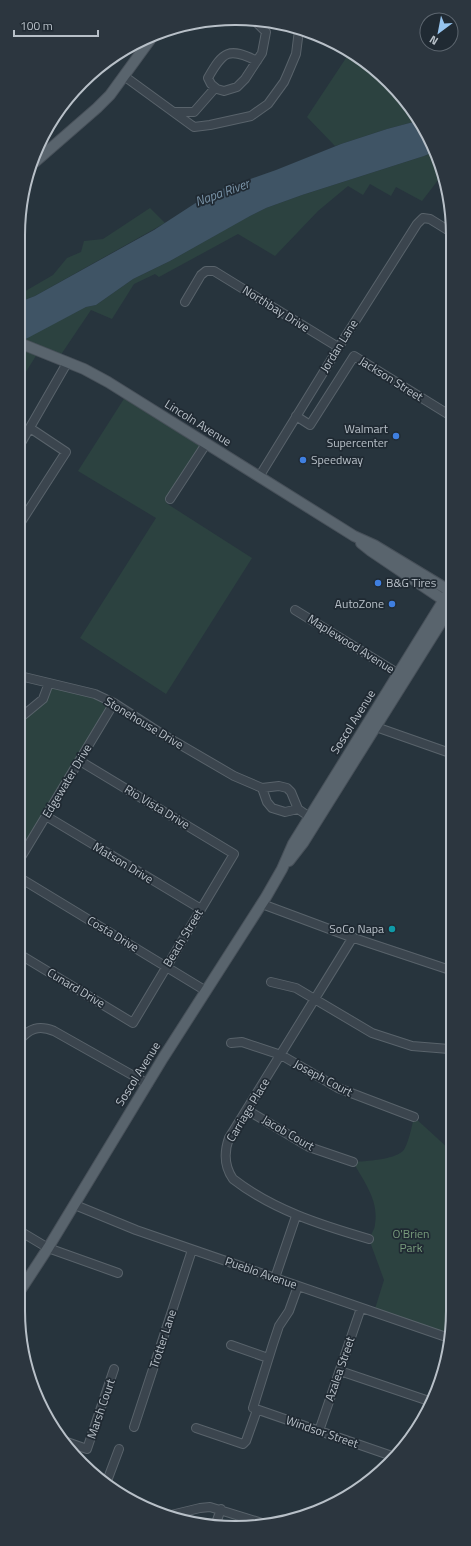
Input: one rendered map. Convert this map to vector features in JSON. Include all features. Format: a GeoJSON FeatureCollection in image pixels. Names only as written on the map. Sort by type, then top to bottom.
{"type":"FeatureCollection","features":[{"type":"Feature","properties":{"kind":"main road"},"geometry":{"type":"LineString","coordinates":[[40,158],[97,108],[124,76],[146,45]]}},
{"type":"Feature","properties":{"kind":"main road","name":"Lincoln Avenue"},"geometry":{"type":"LineString","coordinates":[[25,345],[84,369],[108,382],[354,536],[374,545],[446,589]]}},
{"type":"Feature","properties":{"kind":"main road","name":"Lincoln Avenue"},"geometry":{"type":"LineString","coordinates":[[354,536],[371,551],[446,603]]}},
{"type":"Feature","properties":{"kind":"main road","name":"Soscol Avenue"},"geometry":{"type":"LineString","coordinates":[[25,1283],[75,1205],[206,991],[262,904],[282,869],[292,844],[313,819],[446,607]]}},
{"type":"Feature","properties":{"kind":"street"},"geometry":{"type":"LineString","coordinates":[[256,62],[242,54],[230,52],[222,57],[215,65],[208,78],[215,88],[224,91],[237,87],[245,78],[256,62],[262,53],[266,32],[261,27]]}},
{"type":"Feature","properties":{"kind":"street"},"geometry":{"type":"LineString","coordinates":[[124,76],[194,127],[252,116],[268,104],[284,82],[296,54],[298,35]]}},
{"type":"Feature","properties":{"kind":"street"},"geometry":{"type":"LineString","coordinates":[[174,112],[194,112],[215,88]]}},
{"type":"Feature","properties":{"kind":"street","name":"Jordan Lane"},"geometry":{"type":"LineString","coordinates":[[259,476],[417,224],[422,218],[430,219],[446,229]]}},
{"type":"Feature","properties":{"kind":"street","name":"Northbay Drive"},"geometry":{"type":"LineString","coordinates":[[185,302],[201,275],[206,271],[214,271],[338,348]]}},
{"type":"Feature","properties":{"kind":"street","name":"Jackson Street"},"geometry":{"type":"LineString","coordinates":[[296,416],[310,425],[354,356],[446,413]]}},
{"type":"Feature","properties":{"kind":"street"},"geometry":{"type":"LineString","coordinates":[[25,437],[67,363]]}},
{"type":"Feature","properties":{"kind":"street"},"geometry":{"type":"LineString","coordinates":[[25,516],[66,452],[30,428]]}},
{"type":"Feature","properties":{"kind":"street"},"geometry":{"type":"LineString","coordinates":[[170,499],[206,444]]}},
{"type":"Feature","properties":{"kind":"street","name":"Maplewood Avenue"},"geometry":{"type":"LineString","coordinates":[[295,610],[402,676]]}},
{"type":"Feature","properties":{"kind":"street","name":"Stonehouse Drive"},"geometry":{"type":"LineString","coordinates":[[25,677],[95,694],[114,703],[234,776],[262,788],[279,786],[286,788],[291,792],[298,809]]}},
{"type":"Feature","properties":{"kind":"street"},"geometry":{"type":"LineString","coordinates":[[25,714],[43,699],[49,683]]}},
{"type":"Feature","properties":{"kind":"street","name":"Edgewater Drive"},"geometry":{"type":"LineString","coordinates":[[25,851],[114,703]]}},
{"type":"Feature","properties":{"kind":"street"},"geometry":{"type":"LineString","coordinates":[[372,725],[446,752]]}},
{"type":"Feature","properties":{"kind":"street","name":"Rio Vista Drive"},"geometry":{"type":"LineString","coordinates":[[80,761],[234,854]]}},
{"type":"Feature","properties":{"kind":"street"},"geometry":{"type":"LineString","coordinates":[[262,788],[267,802],[272,808],[285,812],[298,809],[313,819]]}},
{"type":"Feature","properties":{"kind":"street","name":"Matson Drive"},"geometry":{"type":"LineString","coordinates":[[46,816],[201,909]]}},
{"type":"Feature","properties":{"kind":"street","name":"Beach Street"},"geometry":{"type":"LineString","coordinates":[[133,1023],[234,854]]}},
{"type":"Feature","properties":{"kind":"street","name":"Costa Drive"},"geometry":{"type":"LineString","coordinates":[[25,881],[206,991]]}},
{"type":"Feature","properties":{"kind":"street"},"geometry":{"type":"LineString","coordinates":[[262,904],[446,969]]}},
{"type":"Feature","properties":{"kind":"street","name":"Carriage Place"},"geometry":{"type":"LineString","coordinates":[[353,937],[229,1138],[226,1146],[226,1155],[228,1172],[240,1184],[282,1209],[296,1216],[369,1239]]}},
{"type":"Feature","properties":{"kind":"street","name":"Cunard Drive"},"geometry":{"type":"LineString","coordinates":[[25,958],[133,1023]]}},
{"type":"Feature","properties":{"kind":"street"},"geometry":{"type":"LineString","coordinates":[[271,982],[296,988],[316,998],[372,1033],[412,1046],[446,1049]]}},
{"type":"Feature","properties":{"kind":"street"},"geometry":{"type":"LineString","coordinates":[[25,1033],[34,1028],[46,1027],[148,1084]]}},
{"type":"Feature","properties":{"kind":"street","name":"Joseph Court"},"geometry":{"type":"LineString","coordinates":[[231,1043],[242,1042],[281,1055],[338,1088],[414,1117]]}},
{"type":"Feature","properties":{"kind":"street","name":"Jacob Court"},"geometry":{"type":"LineString","coordinates":[[247,1110],[310,1148],[353,1162]]}},
{"type":"Feature","properties":{"kind":"street","name":"Pueblo Avenue"},"geometry":{"type":"LineString","coordinates":[[75,1205],[136,1230],[192,1250],[444,1336]]}},
{"type":"Feature","properties":{"kind":"street"},"geometry":{"type":"LineString","coordinates":[[274,1278],[296,1216]]}},
{"type":"Feature","properties":{"kind":"street"},"geometry":{"type":"LineString","coordinates":[[25,1234],[48,1248],[118,1273]]}},
{"type":"Feature","properties":{"kind":"street","name":"Trotter Lane"},"geometry":{"type":"LineString","coordinates":[[134,1428],[192,1250]]}},
{"type":"Feature","properties":{"kind":"street"},"geometry":{"type":"LineString","coordinates":[[196,1428],[243,1444],[246,1441],[268,1358],[280,1326],[289,1311],[298,1286]]}},
{"type":"Feature","properties":{"kind":"street","name":"Azalea Street"},"geometry":{"type":"LineString","coordinates":[[319,1431],[361,1308]]}},
{"type":"Feature","properties":{"kind":"street"},"geometry":{"type":"LineString","coordinates":[[231,1345],[268,1358]]}},
{"type":"Feature","properties":{"kind":"street","name":"Marsh Court"},"geometry":{"type":"LineString","coordinates":[[72,1444],[87,1449],[114,1369]]}},
{"type":"Feature","properties":{"kind":"street"},"geometry":{"type":"LineString","coordinates":[[340,1371],[426,1400]]}},
{"type":"Feature","properties":{"kind":"street","name":"Windsor Street"},"geometry":{"type":"LineString","coordinates":[[255,1409],[388,1455]]}},
{"type":"Feature","properties":{"kind":"street"},"geometry":{"type":"LineString","coordinates":[[108,1479],[119,1449]]}},
{"type":"Feature","properties":{"kind":"street"},"geometry":{"type":"LineString","coordinates":[[178,1513],[210,1507],[221,1509],[254,1520]]}},
{"type":"Feature","properties":{"kind":"street"},"geometry":{"type":"LineString","coordinates":[[217,1520],[221,1509]]}},
{"type":"Feature","properties":{"kind":"green space"},"geometry":{"type":"Polygon","coordinates":[[[347,57],[364,68],[374,77],[403,107],[413,122],[335,146],[307,117],[347,57]]]}},
{"type":"Feature","properties":{"kind":"green space"},"geometry":{"type":"Polygon","coordinates":[[[429,154],[439,180],[422,201],[396,187],[391,196],[370,184],[363,195],[348,186],[318,211],[275,256],[238,234],[159,277],[155,274],[134,284],[112,319],[91,310],[58,359],[39,351],[25,373],[25,339],[86,307],[96,305],[133,279],[170,261],[266,208],[429,154]]]}},
{"type":"Feature","properties":{"kind":"green space"},"geometry":{"type":"Polygon","coordinates":[[[150,208],[165,223],[35,296],[25,300],[25,291],[53,275],[67,258],[81,252],[84,241],[103,239],[150,208]]]}},
{"type":"Feature","properties":{"kind":"green space"},"geometry":{"type":"Polygon","coordinates":[[[127,394],[206,444],[166,503],[252,558],[166,694],[80,638],[156,518],[78,471],[127,394]]]}},
{"type":"Feature","properties":{"kind":"green space"},"geometry":{"type":"Polygon","coordinates":[[[49,683],[114,703],[25,851],[25,714],[43,699],[49,683]]]}},
{"type":"Feature","properties":{"kind":"green space","name":"O'Brien Park"},"geometry":{"type":"Polygon","coordinates":[[[414,1117],[446,1146],[446,1324],[444,1336],[374,1312],[384,1280],[369,1239],[375,1226],[375,1207],[370,1192],[353,1162],[386,1158],[399,1154],[405,1148],[414,1117]]]}},
{"type":"Feature","properties":{"kind":"water","name":"Napa River"},"geometry":{"type":"Polygon","coordinates":[[[413,122],[429,154],[266,208],[170,261],[133,279],[96,305],[86,307],[25,339],[25,300],[35,296],[154,230],[211,193],[276,170],[341,144],[413,122]]]}},
{"type":"Feature","properties":{"kind":"place","name":"Walmart Supercenter"},"geometry":{"type":"Point","coordinates":[396,436]}},
{"type":"Feature","properties":{"kind":"place","name":"Speedway"},"geometry":{"type":"Point","coordinates":[303,460]}},
{"type":"Feature","properties":{"kind":"place","name":"B&G Tires"},"geometry":{"type":"Point","coordinates":[378,583]}},
{"type":"Feature","properties":{"kind":"place","name":"AutoZone"},"geometry":{"type":"Point","coordinates":[392,604]}},
{"type":"Feature","properties":{"kind":"place","name":"SoCo Napa"},"geometry":{"type":"Point","coordinates":[392,929]}}]}
